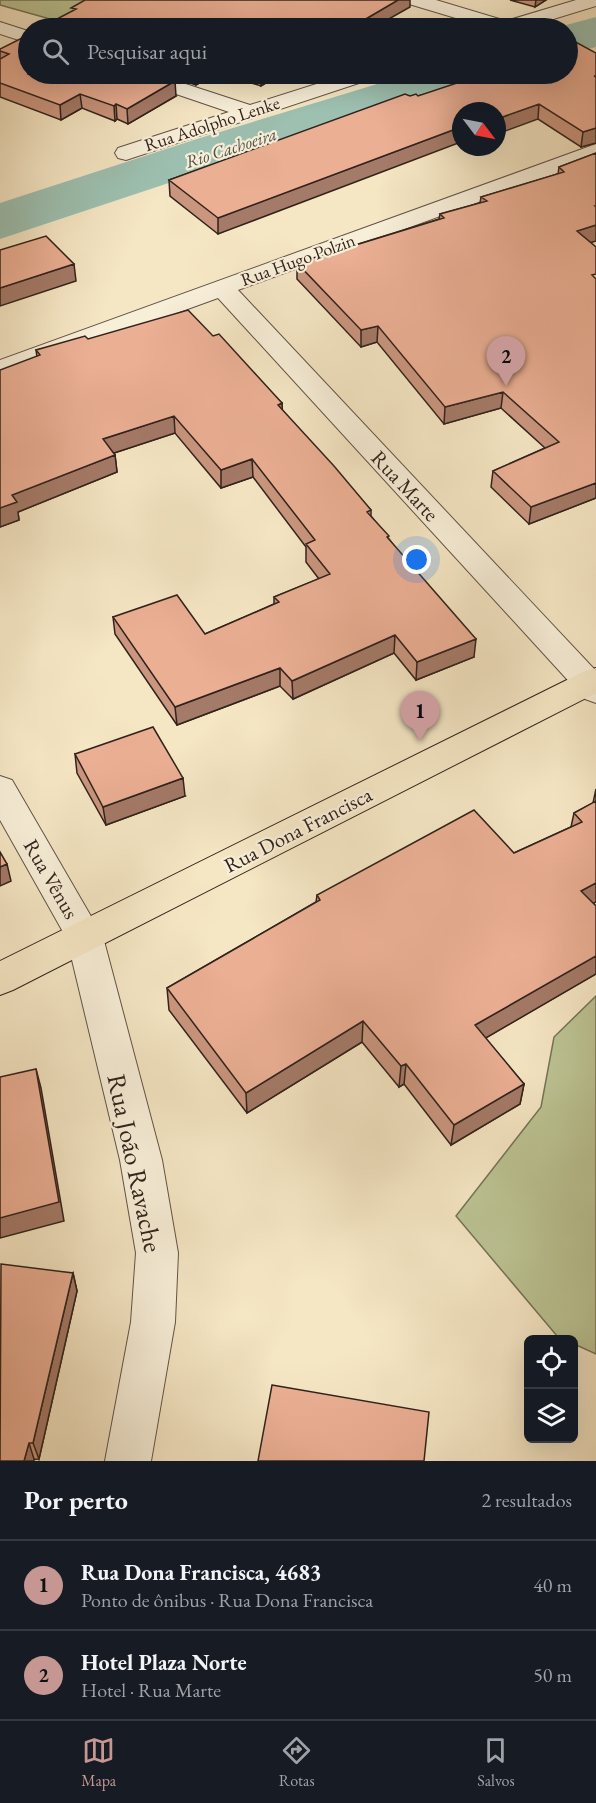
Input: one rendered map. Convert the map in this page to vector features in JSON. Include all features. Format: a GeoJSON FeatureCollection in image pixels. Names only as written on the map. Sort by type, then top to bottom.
{"type":"FeatureCollection","features":[{"type":"Feature","properties":{"kind":"main road","name":"Rua Dona Francisca"},"geometry":{"type":"LineString","coordinates":[[0,979],[593,685]]}},
{"type":"Feature","properties":{"kind":"street"},"geometry":{"type":"LineString","coordinates":[[416,0],[474,18]]}},
{"type":"Feature","properties":{"kind":"street"},"geometry":{"type":"LineString","coordinates":[[538,18],[596,0]]}},
{"type":"Feature","properties":{"kind":"street"},"geometry":{"type":"LineString","coordinates":[[0,28],[18,34]]}},
{"type":"Feature","properties":{"kind":"street"},"geometry":{"type":"LineString","coordinates":[[166,84],[249,112]]}},
{"type":"Feature","properties":{"kind":"street","name":"Rua Adolpho Lenke"},"geometry":{"type":"LineString","coordinates":[[126,153],[336,84]]}},
{"type":"Feature","properties":{"kind":"street","name":"Rua Hugo Polzin"},"geometry":{"type":"LineString","coordinates":[[0,369],[596,151]]}},
{"type":"Feature","properties":{"kind":"street","name":"Rua Marte"},"geometry":{"type":"LineString","coordinates":[[222,288],[593,685]]}},
{"type":"Feature","properties":{"kind":"street","name":"Rua Vênus"},"geometry":{"type":"LineString","coordinates":[[0,789],[85,937]]}},
{"type":"Feature","properties":{"kind":"street","name":"Rua João Ravache"},"geometry":{"type":"LineString","coordinates":[[85,937],[141,1160],[157,1253],[153,1322],[129,1461]]}},
{"type":"Feature","properties":{"kind":"green space"},"geometry":{"type":"Polygon","coordinates":[[[0,0],[99,0],[63,18],[46,18],[0,5],[0,0]]]}},
{"type":"Feature","properties":{"kind":"green space"},"geometry":{"type":"Polygon","coordinates":[[[596,996],[596,1354],[578,1346],[578,1335],[556,1335],[456,1216],[541,1107],[554,1037],[596,996]]]}},
{"type":"Feature","properties":{"kind":"building"},"geometry":{"type":"Polygon","coordinates":[[[85,0],[398,0],[368,18],[59,18],[76,9],[71,8],[85,0]]]}},
{"type":"Feature","properties":{"kind":"building"},"geometry":{"type":"Polygon","coordinates":[[[18,40],[18,84],[170,84],[127,109],[80,94],[60,105],[0,83],[0,59],[9,54],[0,49],[18,40]]]}},
{"type":"Feature","properties":{"kind":"building"},"geometry":{"type":"Polygon","coordinates":[[[578,43],[596,53],[596,76],[594,76],[596,77],[596,128],[583,132],[539,104],[506,116],[506,102],[452,102],[452,130],[218,218],[169,180],[405,94],[410,96],[416,94],[418,96],[454,84],[578,84],[578,43]]]}},
{"type":"Feature","properties":{"kind":"building"},"geometry":{"type":"Polygon","coordinates":[[[596,153],[596,225],[577,231],[596,247],[596,274],[592,275],[596,279],[596,483],[531,507],[493,471],[559,442],[503,392],[445,407],[378,326],[361,330],[297,263],[444,218],[440,214],[487,201],[481,197],[564,172],[559,167],[596,153]]]}},
{"type":"Feature","properties":{"kind":"building"},"geometry":{"type":"Polygon","coordinates":[[[46,236],[74,264],[0,288],[0,250],[46,236]]]}},
{"type":"Feature","properties":{"kind":"building"},"geometry":{"type":"Polygon","coordinates":[[[188,310],[213,336],[219,334],[282,403],[278,405],[334,466],[371,510],[367,512],[389,536],[387,537],[476,639],[417,662],[395,635],[292,681],[280,668],[175,707],[113,617],[177,595],[205,634],[279,602],[274,597],[330,574],[306,544],[315,540],[252,459],[221,470],[174,416],[103,439],[115,455],[12,495],[17,502],[0,508],[0,370],[40,355],[36,350],[85,336],[88,339],[188,310]]]}},
{"type":"Feature","properties":{"kind":"building"},"geometry":{"type":"Polygon","coordinates":[[[153,727],[183,778],[103,807],[75,754],[153,727]]]}},
{"type":"Feature","properties":{"kind":"building"},"geometry":{"type":"Polygon","coordinates":[[[596,801],[596,883],[581,891],[596,906],[596,956],[475,1025],[524,1084],[454,1125],[406,1064],[401,1066],[363,1021],[246,1093],[167,988],[320,900],[317,895],[474,810],[514,853],[582,822],[574,813],[596,801]]]}},
{"type":"Feature","properties":{"kind":"building"},"geometry":{"type":"Polygon","coordinates":[[[0,852],[7,864],[0,867],[0,852]]]}},
{"type":"Feature","properties":{"kind":"building"},"geometry":{"type":"Polygon","coordinates":[[[36,1069],[59,1202],[0,1218],[0,1077],[36,1069]]]}},
{"type":"Feature","properties":{"kind":"building"},"geometry":{"type":"Polygon","coordinates":[[[1,1264],[73,1273],[33,1443],[29,1443],[24,1461],[0,1461],[1,1264]]]}},
{"type":"Feature","properties":{"kind":"building"},"geometry":{"type":"Polygon","coordinates":[[[272,1385],[429,1412],[424,1461],[258,1461],[272,1385]]]}},
{"type":"Feature","properties":{"kind":"waterway","name":"Rio Cachoeira"},"geometry":{"type":"LineString","coordinates":[[578,37],[596,31]]}},
{"type":"Feature","properties":{"kind":"waterway","name":"Rio Cachoeira"},"geometry":{"type":"LineString","coordinates":[[0,222],[219,149],[429,84]]}},
{"type":"Feature","properties":{"kind":"place","name":"Hotel Plaza Norte"},"geometry":{"type":"Point","coordinates":[506,386]}},
{"type":"Feature","properties":{"kind":"place","name":"Rua Dona Francisca, 4683"},"geometry":{"type":"Point","coordinates":[420,741]}}]}
